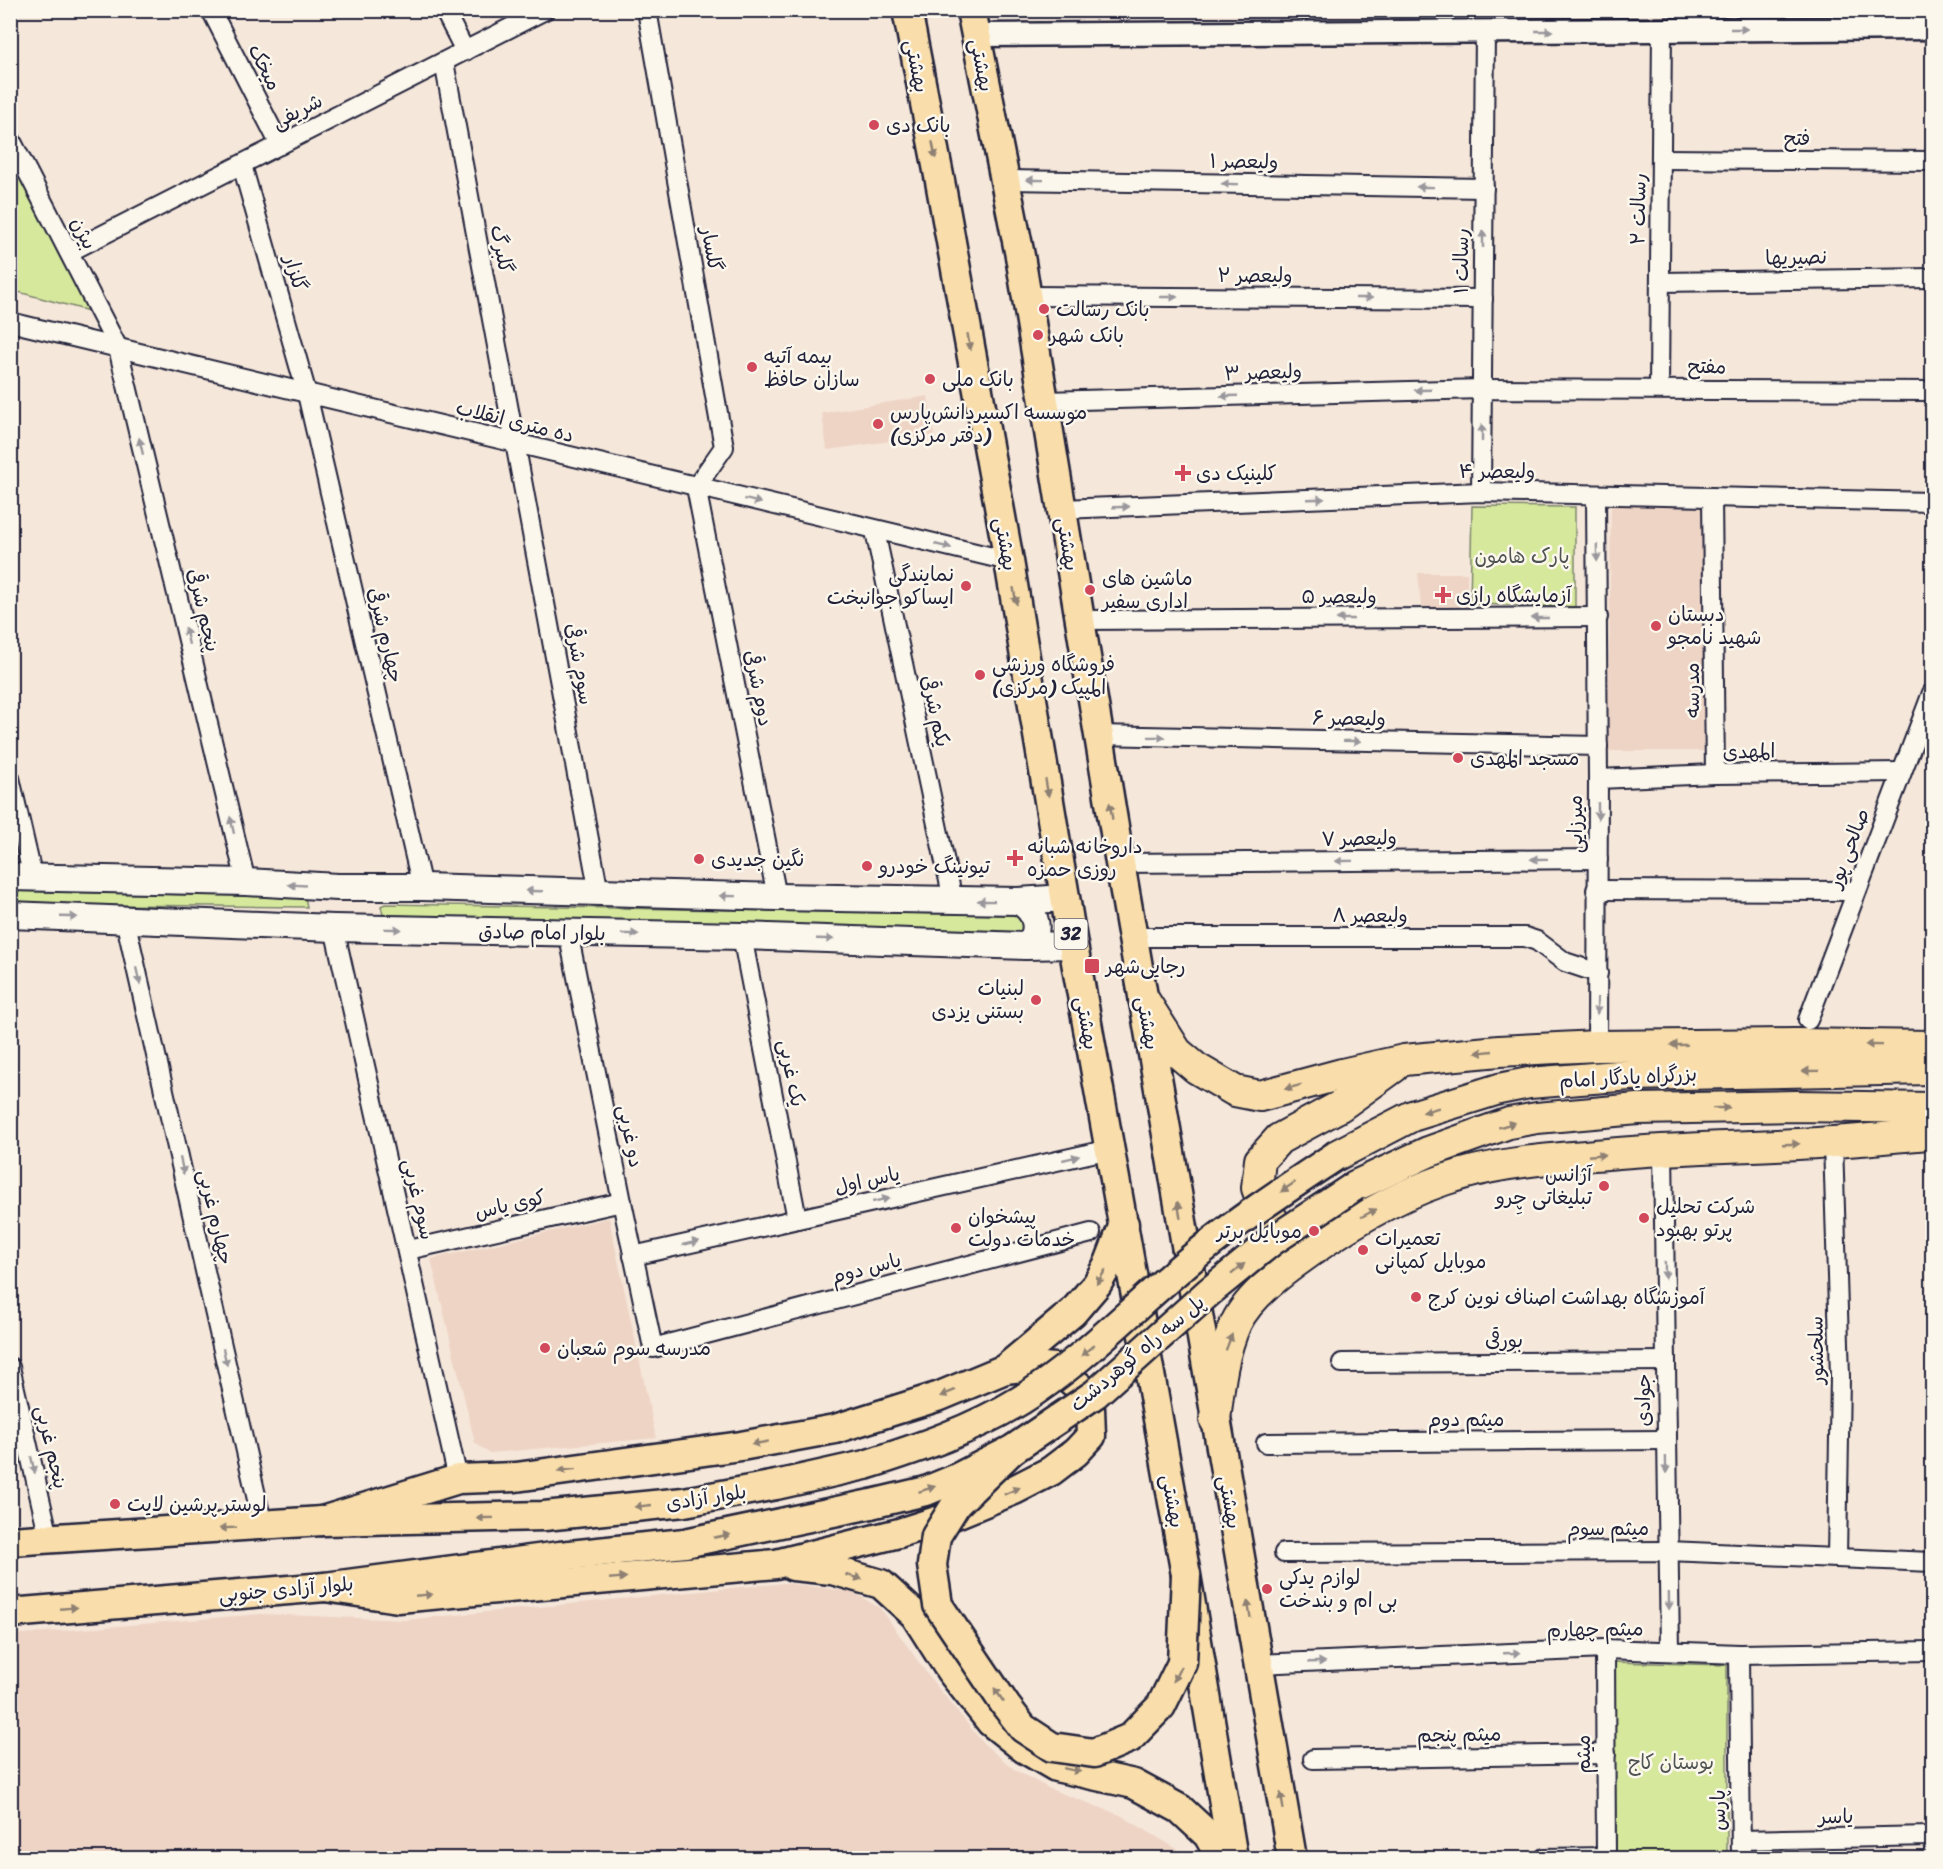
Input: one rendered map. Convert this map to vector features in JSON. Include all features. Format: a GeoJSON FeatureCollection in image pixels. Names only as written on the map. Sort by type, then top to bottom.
{"type":"FeatureCollection","features":[{"type":"Feature","properties":{"kind":"highway"},"geometry":{"type":"LineString","coordinates":[[1144,1000],[1177,1052],[1196,1068],[1235,1091],[1260,1096],[1404,1060],[1499,1051],[1597,1046],[1795,1044],[1932,1046]]}},
{"type":"Feature","properties":{"kind":"highway"},"geometry":{"type":"LineString","coordinates":[[1327,1239],[1308,1239],[1276,1225],[1262,1202],[1257,1188],[1260,1160],[1279,1139],[1340,1106],[1404,1060]]}},
{"type":"Feature","properties":{"kind":"highway","name":"بزرگراه یادگار امام"},"geometry":{"type":"LineString","coordinates":[[1337,1155],[1412,1116],[1499,1089],[1529,1083],[1631,1075],[1932,1069]]}},
{"type":"Feature","properties":{"kind":"highway","name":"بزرگراه یادگار امام"},"geometry":{"type":"LineString","coordinates":[[1355,1186],[1428,1152],[1509,1123],[1537,1118],[1638,1109],[1796,1106],[1932,1108]]}},
{"type":"Feature","properties":{"kind":"highway"},"geometry":{"type":"LineString","coordinates":[[1215,1420],[1225,1350],[1237,1320],[1273,1280],[1327,1239],[1365,1214],[1412,1191],[1463,1174],[1518,1162],[1663,1149],[1833,1142],[1932,1134]]}},
{"type":"Feature","properties":{"kind":"main road","name":"بهشتى"},"geometry":{"type":"LineString","coordinates":[[907,10],[1009,561],[1073,945],[1186,1575],[1233,1858]]}},
{"type":"Feature","properties":{"kind":"main road","name":"بهشتی"},"geometry":{"type":"LineString","coordinates":[[974,23],[1027,296],[1098,735],[1292,1858]]}},
{"type":"Feature","properties":{"kind":"main road","name":"بلوار امام صادق"},"geometry":{"type":"LineString","coordinates":[[22,878],[777,897],[1018,901],[1066,898]]}},
{"type":"Feature","properties":{"kind":"main road"},"geometry":{"type":"LineString","coordinates":[[334,928],[338,887]]}},
{"type":"Feature","properties":{"kind":"main road"},"geometry":{"type":"LineString","coordinates":[[1018,901],[1030,909],[1035,922],[1034,936],[1026,946]]}},
{"type":"Feature","properties":{"kind":"main road","name":"بلوار امام صادق"},"geometry":{"type":"LineString","coordinates":[[10,915],[334,928],[742,936],[1026,946],[1073,945]]}},
{"type":"Feature","properties":{"kind":"main road","name":"پل سه راه گوهردشت"},"geometry":{"type":"LineString","coordinates":[[866,1465],[967,1430],[1021,1400],[1073,1363],[1195,1256],[1245,1216],[1337,1155]]}},
{"type":"Feature","properties":{"kind":"main road","name":"پل سه راه گوهردشت"},"geometry":{"type":"LineString","coordinates":[[871,1504],[926,1491],[956,1479],[1012,1450],[1095,1394],[1209,1292],[1272,1241],[1355,1186]]}},
{"type":"Feature","properties":{"kind":"main road"},"geometry":{"type":"LineString","coordinates":[[10,1541],[322,1521],[458,1479],[516,1477],[741,1446],[835,1429],[940,1396],[1005,1368],[1073,1312],[1097,1284],[1109,1263],[1124,1224]]}},
{"type":"Feature","properties":{"kind":"main road"},"geometry":{"type":"LineString","coordinates":[[325,1587],[398,1598],[776,1564],[899,1533],[946,1518],[1014,1490],[1052,1471],[1076,1452],[1091,1436],[1090,1408],[1080,1387],[1054,1368],[1032,1366],[1005,1368]]}},
{"type":"Feature","properties":{"kind":"main road"},"geometry":{"type":"LineString","coordinates":[[1012,1450],[956,1504],[936,1536],[932,1565],[938,1605],[1023,1728],[1052,1748],[1094,1753],[1130,1738],[1161,1706],[1182,1663],[1186,1575]]}},
{"type":"Feature","properties":{"kind":"main road","name":"بلوار آزادی"},"geometry":{"type":"LineString","coordinates":[[322,1521],[544,1516],[684,1502],[866,1465]]}},
{"type":"Feature","properties":{"kind":"main road","name":"بلوار آزادی"},"geometry":{"type":"LineString","coordinates":[[560,1556],[685,1543],[871,1504]]}},
{"type":"Feature","properties":{"kind":"main road","name":"بلوار آزادی جنوبی"},"geometry":{"type":"LineString","coordinates":[[10,1613],[325,1587],[560,1556]]}},
{"type":"Feature","properties":{"kind":"main road"},"geometry":{"type":"LineString","coordinates":[[776,1564],[832,1570],[881,1584],[915,1614],[950,1670],[992,1722],[1025,1749],[1056,1767],[1134,1784],[1180,1809],[1208,1835],[1221,1858]]}},
{"type":"Feature","properties":{"kind":"street","name":"میخک"},"geometry":{"type":"LineString","coordinates":[[210,10],[280,145]]}},
{"type":"Feature","properties":{"kind":"street"},"geometry":{"type":"LineString","coordinates":[[444,10],[465,51]]}},
{"type":"Feature","properties":{"kind":"street","name":"شریفی"},"geometry":{"type":"LineString","coordinates":[[69,252],[545,10]]}},
{"type":"Feature","properties":{"kind":"street","name":"گلسار"},"geometry":{"type":"LineString","coordinates":[[647,10],[724,447],[696,487]]}},
{"type":"Feature","properties":{"kind":"street"},"geometry":{"type":"LineString","coordinates":[[974,23],[1485,31],[1932,28]]}},
{"type":"Feature","properties":{"kind":"street","name":"رسالت ۲"},"geometry":{"type":"LineString","coordinates":[[1659,388],[1662,30]]}},
{"type":"Feature","properties":{"kind":"street","name":"رسالت ۱"},"geometry":{"type":"LineString","coordinates":[[1481,492],[1485,31]]}},
{"type":"Feature","properties":{"kind":"street","name":"گلبرگ"},"geometry":{"type":"LineString","coordinates":[[444,62],[517,444]]}},
{"type":"Feature","properties":{"kind":"street","name":"بیژن"},"geometry":{"type":"LineString","coordinates":[[10,138],[118,348]]}},
{"type":"Feature","properties":{"kind":"street","name":"فتح"},"geometry":{"type":"LineString","coordinates":[[1661,159],[1932,161]]}},
{"type":"Feature","properties":{"kind":"street","name":"گلزار"},"geometry":{"type":"LineString","coordinates":[[242,165],[307,393]]}},
{"type":"Feature","properties":{"kind":"street","name":"ولیعصر ۱"},"geometry":{"type":"LineString","coordinates":[[1004,180],[1484,188]]}},
{"type":"Feature","properties":{"kind":"street","name":"نصیریها"},"geometry":{"type":"LineString","coordinates":[[1660,282],[1932,278]]}},
{"type":"Feature","properties":{"kind":"street","name":"ولیعصر ۲"},"geometry":{"type":"LineString","coordinates":[[1027,296],[1483,299]]}},
{"type":"Feature","properties":{"kind":"street","name":"ده متری انقلاب"},"geometry":{"type":"LineString","coordinates":[[10,322],[875,531],[1009,561]]}},
{"type":"Feature","properties":{"kind":"street","name":"پنجم شرقی"},"geometry":{"type":"LineString","coordinates":[[118,348],[246,882]]}},
{"type":"Feature","properties":{"kind":"street","name":"مفتح"},"geometry":{"type":"LineString","coordinates":[[1482,388],[1932,391]]}},
{"type":"Feature","properties":{"kind":"street","name":"ولیعصر ۳"},"geometry":{"type":"LineString","coordinates":[[1045,401],[1482,388]]}},
{"type":"Feature","properties":{"kind":"street","name":"چهارم شرقی"},"geometry":{"type":"LineString","coordinates":[[307,393],[422,887]]}},
{"type":"Feature","properties":{"kind":"street","name":"سوم شرقی"},"geometry":{"type":"LineString","coordinates":[[517,444],[599,893]]}},
{"type":"Feature","properties":{"kind":"street","name":"دوم شرقی"},"geometry":{"type":"LineString","coordinates":[[696,487],[777,897]]}},
{"type":"Feature","properties":{"kind":"street","name":"ولیعصر ۴"},"geometry":{"type":"LineString","coordinates":[[1062,509],[1481,492],[1932,502]]}},
{"type":"Feature","properties":{"kind":"street","name":"میرزایی"},"geometry":{"type":"LineString","coordinates":[[1596,495],[1597,1046]]}},
{"type":"Feature","properties":{"kind":"street","name":"مدرسه"},"geometry":{"type":"LineString","coordinates":[[1712,497],[1715,774]]}},
{"type":"Feature","properties":{"kind":"street","name":"یکم شرقی"},"geometry":{"type":"LineString","coordinates":[[875,531],[953,900]]}},
{"type":"Feature","properties":{"kind":"street","name":"ولیعصر ۵"},"geometry":{"type":"LineString","coordinates":[[1080,620],[1598,617]]}},
{"type":"Feature","properties":{"kind":"street","name":"صالحی پور"},"geometry":{"type":"LineString","coordinates":[[1808,1020],[1932,693]]}},
{"type":"Feature","properties":{"kind":"street","name":"ولیعصر ۶"},"geometry":{"type":"LineString","coordinates":[[1098,735],[1598,746]]}},
{"type":"Feature","properties":{"kind":"street","name":"المهدی"},"geometry":{"type":"LineString","coordinates":[[1598,779],[1715,774],[1901,772]]}},
{"type":"Feature","properties":{"kind":"street"},"geometry":{"type":"LineString","coordinates":[[10,778],[22,878]]}},
{"type":"Feature","properties":{"kind":"street","name":"ولیعصر ۷"},"geometry":{"type":"LineString","coordinates":[[1120,863],[1598,859]]}},
{"type":"Feature","properties":{"kind":"street"},"geometry":{"type":"LineString","coordinates":[[1596,890],[1856,891]]}},
{"type":"Feature","properties":{"kind":"street","name":"چهارم غربی"},"geometry":{"type":"LineString","coordinates":[[126,919],[264,1526]]}},
{"type":"Feature","properties":{"kind":"street","name":"سوم غربی"},"geometry":{"type":"LineString","coordinates":[[334,928],[458,1479]]}},
{"type":"Feature","properties":{"kind":"street","name":"دو غربی"},"geometry":{"type":"LineString","coordinates":[[568,932],[653,1348]]}},
{"type":"Feature","properties":{"kind":"street","name":"یک غربی"},"geometry":{"type":"LineString","coordinates":[[742,936],[797,1219]]}},
{"type":"Feature","properties":{"kind":"street","name":"ولیعصر ۸"},"geometry":{"type":"LineString","coordinates":[[1133,937],[1525,937],[1537,941],[1565,962],[1598,973]]}},
{"type":"Feature","properties":{"kind":"street","name":"سلحشور"},"geometry":{"type":"LineString","coordinates":[[1833,1142],[1840,1377],[1837,1557]]}},
{"type":"Feature","properties":{"kind":"street","name":"یاس اول"},"geometry":{"type":"LineString","coordinates":[[633,1256],[1110,1149]]}},
{"type":"Feature","properties":{"kind":"street","name":"جوادی"},"geometry":{"type":"LineString","coordinates":[[1663,1149],[1670,1652]]}},
{"type":"Feature","properties":{"kind":"street","name":"کوی یاس"},"geometry":{"type":"LineString","coordinates":[[408,1250],[622,1202]]}},
{"type":"Feature","properties":{"kind":"street","name":"یاس دوم"},"geometry":{"type":"LineString","coordinates":[[653,1348],[1091,1233]]}},
{"type":"Feature","properties":{"kind":"street","name":"بورقی"},"geometry":{"type":"LineString","coordinates":[[1342,1363],[1666,1362]]}},
{"type":"Feature","properties":{"kind":"street","name":"پنجم غربی"},"geometry":{"type":"LineString","coordinates":[[10,1367],[49,1538]]}},
{"type":"Feature","properties":{"kind":"street","name":"میثم دوم"},"geometry":{"type":"LineString","coordinates":[[1266,1443],[1666,1440]]}},
{"type":"Feature","properties":{"kind":"street","name":"میثم سوم"},"geometry":{"type":"LineString","coordinates":[[1284,1553],[1668,1551],[1932,1562]]}},
{"type":"Feature","properties":{"kind":"street","name":"میثم چهارم"},"geometry":{"type":"LineString","coordinates":[[1258,1664],[1605,1649],[1739,1654],[1932,1650]]}},
{"type":"Feature","properties":{"kind":"street","name":"میثم"},"geometry":{"type":"LineString","coordinates":[[1605,1649],[1606,1858]]}},
{"type":"Feature","properties":{"kind":"street","name":"پارس"},"geometry":{"type":"LineString","coordinates":[[1739,1654],[1741,1858]]}},
{"type":"Feature","properties":{"kind":"street","name":"میثم پنجم"},"geometry":{"type":"LineString","coordinates":[[1313,1758],[1606,1754]]}},
{"type":"Feature","properties":{"kind":"street","name":"یاسر"},"geometry":{"type":"LineString","coordinates":[[1741,1840],[1932,1836]]}},
{"type":"Feature","properties":{"kind":"street"},"geometry":{"type":"LineString","coordinates":[[1544,1858],[1606,1858]]}},
{"type":"Feature","properties":{"kind":"shaded area","name":"موسسه اکسیردانش‌پارس (دفتر مرکزی)"},"geometry":{"type":"Polygon","coordinates":[[[928,396],[934,435],[827,450],[822,413],[928,396]]]}},
{"type":"Feature","properties":{"kind":"shaded area","name":"دبستان شهید نامجو"},"geometry":{"type":"Polygon","coordinates":[[[1703,499],[1703,751],[1608,751],[1611,500],[1703,499]]]}},
{"type":"Feature","properties":{"kind":"shaded area","name":"آزمایشگاه رازی"},"geometry":{"type":"Polygon","coordinates":[[[1418,573],[1467,573],[1467,618],[1422,618],[1418,573]]]}},
{"type":"Feature","properties":{"kind":"shaded area","name":"مدرسه سوم شعبان"},"geometry":{"type":"Polygon","coordinates":[[[609,1218],[656,1438],[489,1453],[475,1443],[431,1259],[609,1218]]]}},
{"type":"Feature","properties":{"kind":"shaded area"},"geometry":{"type":"Polygon","coordinates":[[[785,1583],[853,1592],[881,1609],[930,1678],[984,1744],[1015,1770],[1050,1789],[1120,1815],[1182,1852],[1187,1858],[11,1858],[11,1635],[261,1614],[405,1620],[785,1583]]]}},
{"type":"Feature","properties":{"kind":"green space"},"geometry":{"type":"Polygon","coordinates":[[[11,151],[89,311],[11,290],[11,151]]]}},
{"type":"Feature","properties":{"kind":"green space","name":"پارک هامون"},"geometry":{"type":"Polygon","coordinates":[[[1472,506],[1575,507],[1575,607],[1470,604],[1472,506]]]}},
{"type":"Feature","properties":{"kind":"green space"},"geometry":{"type":"Polygon","coordinates":[[[11,891],[305,897],[307,907],[11,904],[11,891]]]}},
{"type":"Feature","properties":{"kind":"green space"},"geometry":{"type":"Polygon","coordinates":[[[385,904],[1014,915],[1024,927],[1019,932],[383,915],[381,906],[385,904]]]}},
{"type":"Feature","properties":{"kind":"green space","name":"بوستان کاج"},"geometry":{"type":"Polygon","coordinates":[[[1614,1662],[1727,1665],[1727,1858],[1616,1858],[1614,1662]]]}},
{"type":"Feature","properties":{"kind":"place","name":"بانک دی"},"geometry":{"type":"Point","coordinates":[874,125]}},
{"type":"Feature","properties":{"kind":"place","name":"بانک رسالت"},"geometry":{"type":"Point","coordinates":[1044,309]}},
{"type":"Feature","properties":{"kind":"place","name":"بانک شهر"},"geometry":{"type":"Point","coordinates":[1038,335]}},
{"type":"Feature","properties":{"kind":"place","name":"بیمه آتیه سازان حافظ"},"geometry":{"type":"Point","coordinates":[752,367]}},
{"type":"Feature","properties":{"kind":"place","name":"بانک ملی"},"geometry":{"type":"Point","coordinates":[930,379]}},
{"type":"Feature","properties":{"kind":"place","name":"موسسه اکسیردانش‌پارس (دفتر مرکزی)"},"geometry":{"type":"Point","coordinates":[878,424]}},
{"type":"Feature","properties":{"kind":"place","name":"کلینیک دی"},"geometry":{"type":"Point","coordinates":[1183,473]}},
{"type":"Feature","properties":{"kind":"place","name":"نمایندگی ایساکو جوانبخت"},"geometry":{"type":"Point","coordinates":[966,586]}},
{"type":"Feature","properties":{"kind":"place","name":"ماشین های اداری سفیر"},"geometry":{"type":"Point","coordinates":[1090,590]}},
{"type":"Feature","properties":{"kind":"place","name":"آزمایشگاه رازی"},"geometry":{"type":"Point","coordinates":[1443,595]}},
{"type":"Feature","properties":{"kind":"place","name":"دبستان شهید نامجو"},"geometry":{"type":"Point","coordinates":[1656,626]}},
{"type":"Feature","properties":{"kind":"place","name":"فروشگاه ورزشی المپیک (مرکزی)"},"geometry":{"type":"Point","coordinates":[980,675]}},
{"type":"Feature","properties":{"kind":"place","name":"مسجد المهدی"},"geometry":{"type":"Point","coordinates":[1458,758]}},
{"type":"Feature","properties":{"kind":"place","name":"داروخانه شبانه روزی حمزه"},"geometry":{"type":"Point","coordinates":[1015,858]}},
{"type":"Feature","properties":{"kind":"place","name":"نگین جدیدی"},"geometry":{"type":"Point","coordinates":[699,859]}},
{"type":"Feature","properties":{"kind":"place","name":"تیونینگ خودرو"},"geometry":{"type":"Point","coordinates":[867,866]}},
{"type":"Feature","properties":{"kind":"place","name":"رجایی‌شهر"},"geometry":{"type":"Point","coordinates":[1092,966]}},
{"type":"Feature","properties":{"kind":"place","name":"لبنیات بستنی یزدی"},"geometry":{"type":"Point","coordinates":[1036,1000]}},
{"type":"Feature","properties":{"kind":"place","name":"آژانس تبلیغاتی چِرو"},"geometry":{"type":"Point","coordinates":[1604,1186]}},
{"type":"Feature","properties":{"kind":"place","name":"شرکت تحلیل پرتو بهبود"},"geometry":{"type":"Point","coordinates":[1644,1218]}},
{"type":"Feature","properties":{"kind":"place","name":"پیشخوان خدمات دولت"},"geometry":{"type":"Point","coordinates":[956,1228]}},
{"type":"Feature","properties":{"kind":"place","name":"موبایل برتر"},"geometry":{"type":"Point","coordinates":[1314,1231]}},
{"type":"Feature","properties":{"kind":"place","name":"تعمیرات موبایل کمپانی"},"geometry":{"type":"Point","coordinates":[1363,1250]}},
{"type":"Feature","properties":{"kind":"place","name":"آموزشگاه بهداشت اصناف نوین کرج"},"geometry":{"type":"Point","coordinates":[1416,1297]}},
{"type":"Feature","properties":{"kind":"place","name":"مدرسه سوم شعبان"},"geometry":{"type":"Point","coordinates":[545,1348]}},
{"type":"Feature","properties":{"kind":"place","name":"لوستر پرشين لايت"},"geometry":{"type":"Point","coordinates":[115,1504]}},
{"type":"Feature","properties":{"kind":"place","name":"لوازم یدکی بی ام و بندخت"},"geometry":{"type":"Point","coordinates":[1267,1589]}}]}
